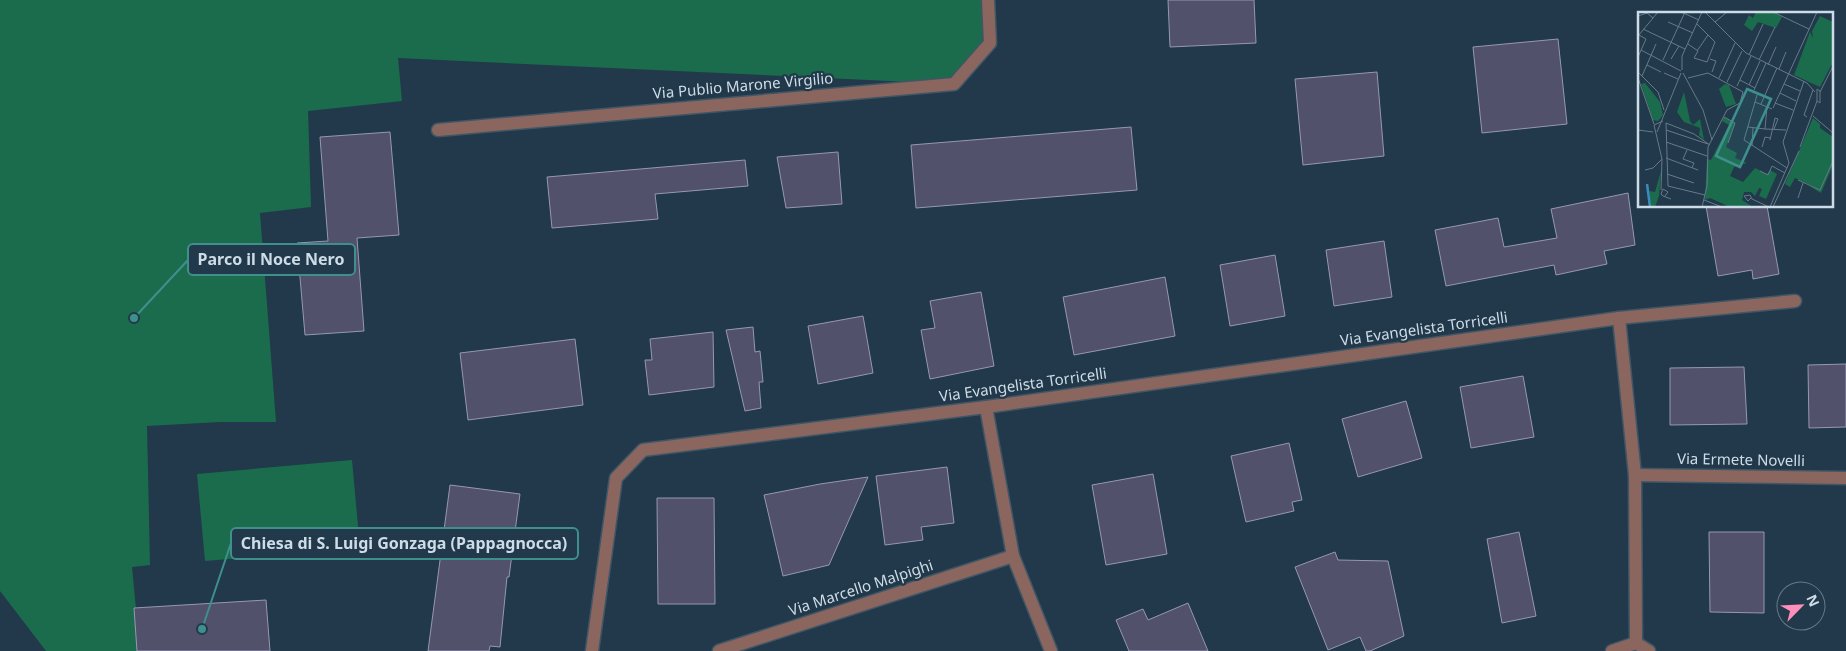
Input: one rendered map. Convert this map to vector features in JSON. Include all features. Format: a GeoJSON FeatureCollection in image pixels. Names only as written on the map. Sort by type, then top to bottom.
{"type":"FeatureCollection","features":[{"type":"Feature","properties":{"kind":"street","name":"Via Publio Marone Virgilio"},"geometry":{"type":"LineString","coordinates":[[438,130],[954,84],[990,43],[988,0]]}},
{"type":"Feature","properties":{"kind":"street","name":"Via Evangelista Torricelli"},"geometry":{"type":"LineString","coordinates":[[592,651],[616,478],[643,450],[986,407],[1618,318],[1795,301]]}},
{"type":"Feature","properties":{"kind":"street"},"geometry":{"type":"LineString","coordinates":[[1618,318],[1635,475],[1633,647]]}},
{"type":"Feature","properties":{"kind":"street"},"geometry":{"type":"LineString","coordinates":[[986,407],[1013,556],[1051,651]]}},
{"type":"Feature","properties":{"kind":"street","name":"Via Ermete Novelli"},"geometry":{"type":"LineString","coordinates":[[1635,475],[1846,478]]}},
{"type":"Feature","properties":{"kind":"street","name":"Via Marcello Malpighi"},"geometry":{"type":"LineString","coordinates":[[719,651],[1013,556]]}},
{"type":"Feature","properties":{"kind":"street"},"geometry":{"type":"LineString","coordinates":[[1612,651],[1633,647],[1649,651]]}},
{"type":"Feature","properties":{"kind":"green space"},"geometry":{"type":"Polygon","coordinates":[[[0,0],[988,0],[990,43],[954,84],[398,58],[402,101],[308,111],[311,207],[260,213],[276,422],[220,422],[147,426],[150,565],[132,567],[140,651],[46,651],[0,591],[0,0]]]}},
{"type":"Feature","properties":{"kind":"green space"},"geometry":{"type":"Polygon","coordinates":[[[352,460],[360,548],[205,561],[197,474],[352,460]]]}},
{"type":"Feature","properties":{"kind":"building"},"geometry":{"type":"Polygon","coordinates":[[[1168,0],[1254,0],[1256,43],[1170,47],[1168,0]]]}},
{"type":"Feature","properties":{"kind":"building"},"geometry":{"type":"Polygon","coordinates":[[[1558,39],[1567,124],[1482,133],[1473,47],[1558,39]]]}},
{"type":"Feature","properties":{"kind":"building"},"geometry":{"type":"Polygon","coordinates":[[[1377,72],[1384,156],[1303,165],[1295,79],[1377,72]]]}},
{"type":"Feature","properties":{"kind":"building"},"geometry":{"type":"Polygon","coordinates":[[[1131,127],[1137,190],[916,208],[911,145],[1131,127]]]}},
{"type":"Feature","properties":{"kind":"building"},"geometry":{"type":"Polygon","coordinates":[[[390,132],[399,235],[357,238],[364,331],[305,335],[297,243],[328,241],[320,137],[390,132]]]}},
{"type":"Feature","properties":{"kind":"building"},"geometry":{"type":"Polygon","coordinates":[[[838,152],[842,204],[786,208],[777,157],[838,152]]]}},
{"type":"Feature","properties":{"kind":"building"},"geometry":{"type":"Polygon","coordinates":[[[745,160],[748,186],[655,194],[658,219],[552,228],[547,177],[745,160]]]}},
{"type":"Feature","properties":{"kind":"building"},"geometry":{"type":"Polygon","coordinates":[[[1628,193],[1635,245],[1604,251],[1607,264],[1556,275],[1554,265],[1446,286],[1435,230],[1498,218],[1504,247],[1557,238],[1551,209],[1628,193]]]}},
{"type":"Feature","properties":{"kind":"building"},"geometry":{"type":"Polygon","coordinates":[[[1706,208],[1767,208],[1779,274],[1753,279],[1752,270],[1718,276],[1706,208]]]}},
{"type":"Feature","properties":{"kind":"building"},"geometry":{"type":"Polygon","coordinates":[[[1384,241],[1392,297],[1334,306],[1326,250],[1384,241]]]}},
{"type":"Feature","properties":{"kind":"building"},"geometry":{"type":"Polygon","coordinates":[[[1275,255],[1285,316],[1230,326],[1220,265],[1275,255]]]}},
{"type":"Feature","properties":{"kind":"building"},"geometry":{"type":"Polygon","coordinates":[[[1165,277],[1175,336],[1074,355],[1063,297],[1165,277]]]}},
{"type":"Feature","properties":{"kind":"building"},"geometry":{"type":"Polygon","coordinates":[[[981,292],[994,366],[930,379],[921,330],[935,328],[930,301],[981,292]]]}},
{"type":"Feature","properties":{"kind":"building"},"geometry":{"type":"Polygon","coordinates":[[[863,316],[873,373],[818,384],[808,326],[863,316]]]}},
{"type":"Feature","properties":{"kind":"building"},"geometry":{"type":"Polygon","coordinates":[[[753,327],[755,352],[760,351],[763,382],[759,382],[761,408],[745,411],[726,330],[753,327]]]}},
{"type":"Feature","properties":{"kind":"building"},"geometry":{"type":"Polygon","coordinates":[[[713,332],[714,387],[649,395],[645,360],[652,360],[650,339],[713,332]]]}},
{"type":"Feature","properties":{"kind":"building"},"geometry":{"type":"Polygon","coordinates":[[[575,339],[583,405],[468,420],[460,353],[575,339]]]}},
{"type":"Feature","properties":{"kind":"building"},"geometry":{"type":"Polygon","coordinates":[[[1846,364],[1846,427],[1809,428],[1808,365],[1846,364]]]}},
{"type":"Feature","properties":{"kind":"building"},"geometry":{"type":"Polygon","coordinates":[[[1744,367],[1747,424],[1670,425],[1670,368],[1744,367]]]}},
{"type":"Feature","properties":{"kind":"building"},"geometry":{"type":"Polygon","coordinates":[[[1523,376],[1534,437],[1471,448],[1460,387],[1523,376]]]}},
{"type":"Feature","properties":{"kind":"building"},"geometry":{"type":"Polygon","coordinates":[[[1406,401],[1422,458],[1358,477],[1342,419],[1406,401]]]}},
{"type":"Feature","properties":{"kind":"building"},"geometry":{"type":"Polygon","coordinates":[[[1289,443],[1302,500],[1292,502],[1294,511],[1246,522],[1231,456],[1289,443]]]}},
{"type":"Feature","properties":{"kind":"building"},"geometry":{"type":"Polygon","coordinates":[[[947,467],[954,523],[921,527],[923,540],[885,545],[876,476],[947,467]]]}},
{"type":"Feature","properties":{"kind":"building"},"geometry":{"type":"Polygon","coordinates":[[[1153,474],[1167,554],[1106,565],[1092,485],[1153,474]]]}},
{"type":"Feature","properties":{"kind":"building"},"geometry":{"type":"Polygon","coordinates":[[[868,477],[829,565],[783,576],[764,495],[868,477]]]}},
{"type":"Feature","properties":{"kind":"building"},"geometry":{"type":"Polygon","coordinates":[[[450,485],[520,494],[509,577],[507,577],[500,647],[490,646],[489,651],[428,651],[450,485]]]}},
{"type":"Feature","properties":{"kind":"building"},"geometry":{"type":"Polygon","coordinates":[[[657,498],[714,498],[715,604],[658,604],[657,498]]]}},
{"type":"Feature","properties":{"kind":"building"},"geometry":{"type":"Polygon","coordinates":[[[1519,532],[1536,616],[1502,623],[1487,539],[1519,532]]]}},
{"type":"Feature","properties":{"kind":"building"},"geometry":{"type":"Polygon","coordinates":[[[1709,532],[1764,532],[1764,613],[1710,612],[1709,532]]]}},
{"type":"Feature","properties":{"kind":"building"},"geometry":{"type":"Polygon","coordinates":[[[1335,552],[1338,560],[1388,561],[1404,636],[1370,651],[1366,651],[1360,637],[1328,650],[1295,567],[1335,552]]]}},
{"type":"Feature","properties":{"kind":"building"},"geometry":{"type":"Polygon","coordinates":[[[266,600],[270,651],[137,651],[134,608],[266,600]]]}},
{"type":"Feature","properties":{"kind":"building"},"geometry":{"type":"Polygon","coordinates":[[[1188,603],[1208,651],[1129,651],[1116,620],[1143,609],[1148,620],[1188,603]]]}},
{"type":"Feature","properties":{"kind":"place","name":"Parco il Noce Nero"},"geometry":{"type":"Point","coordinates":[134,318]}},
{"type":"Feature","properties":{"kind":"place","name":"Chiesa di S. Luigi Gonzaga (Pappagnocca)"},"geometry":{"type":"Point","coordinates":[202,629]}}]}
